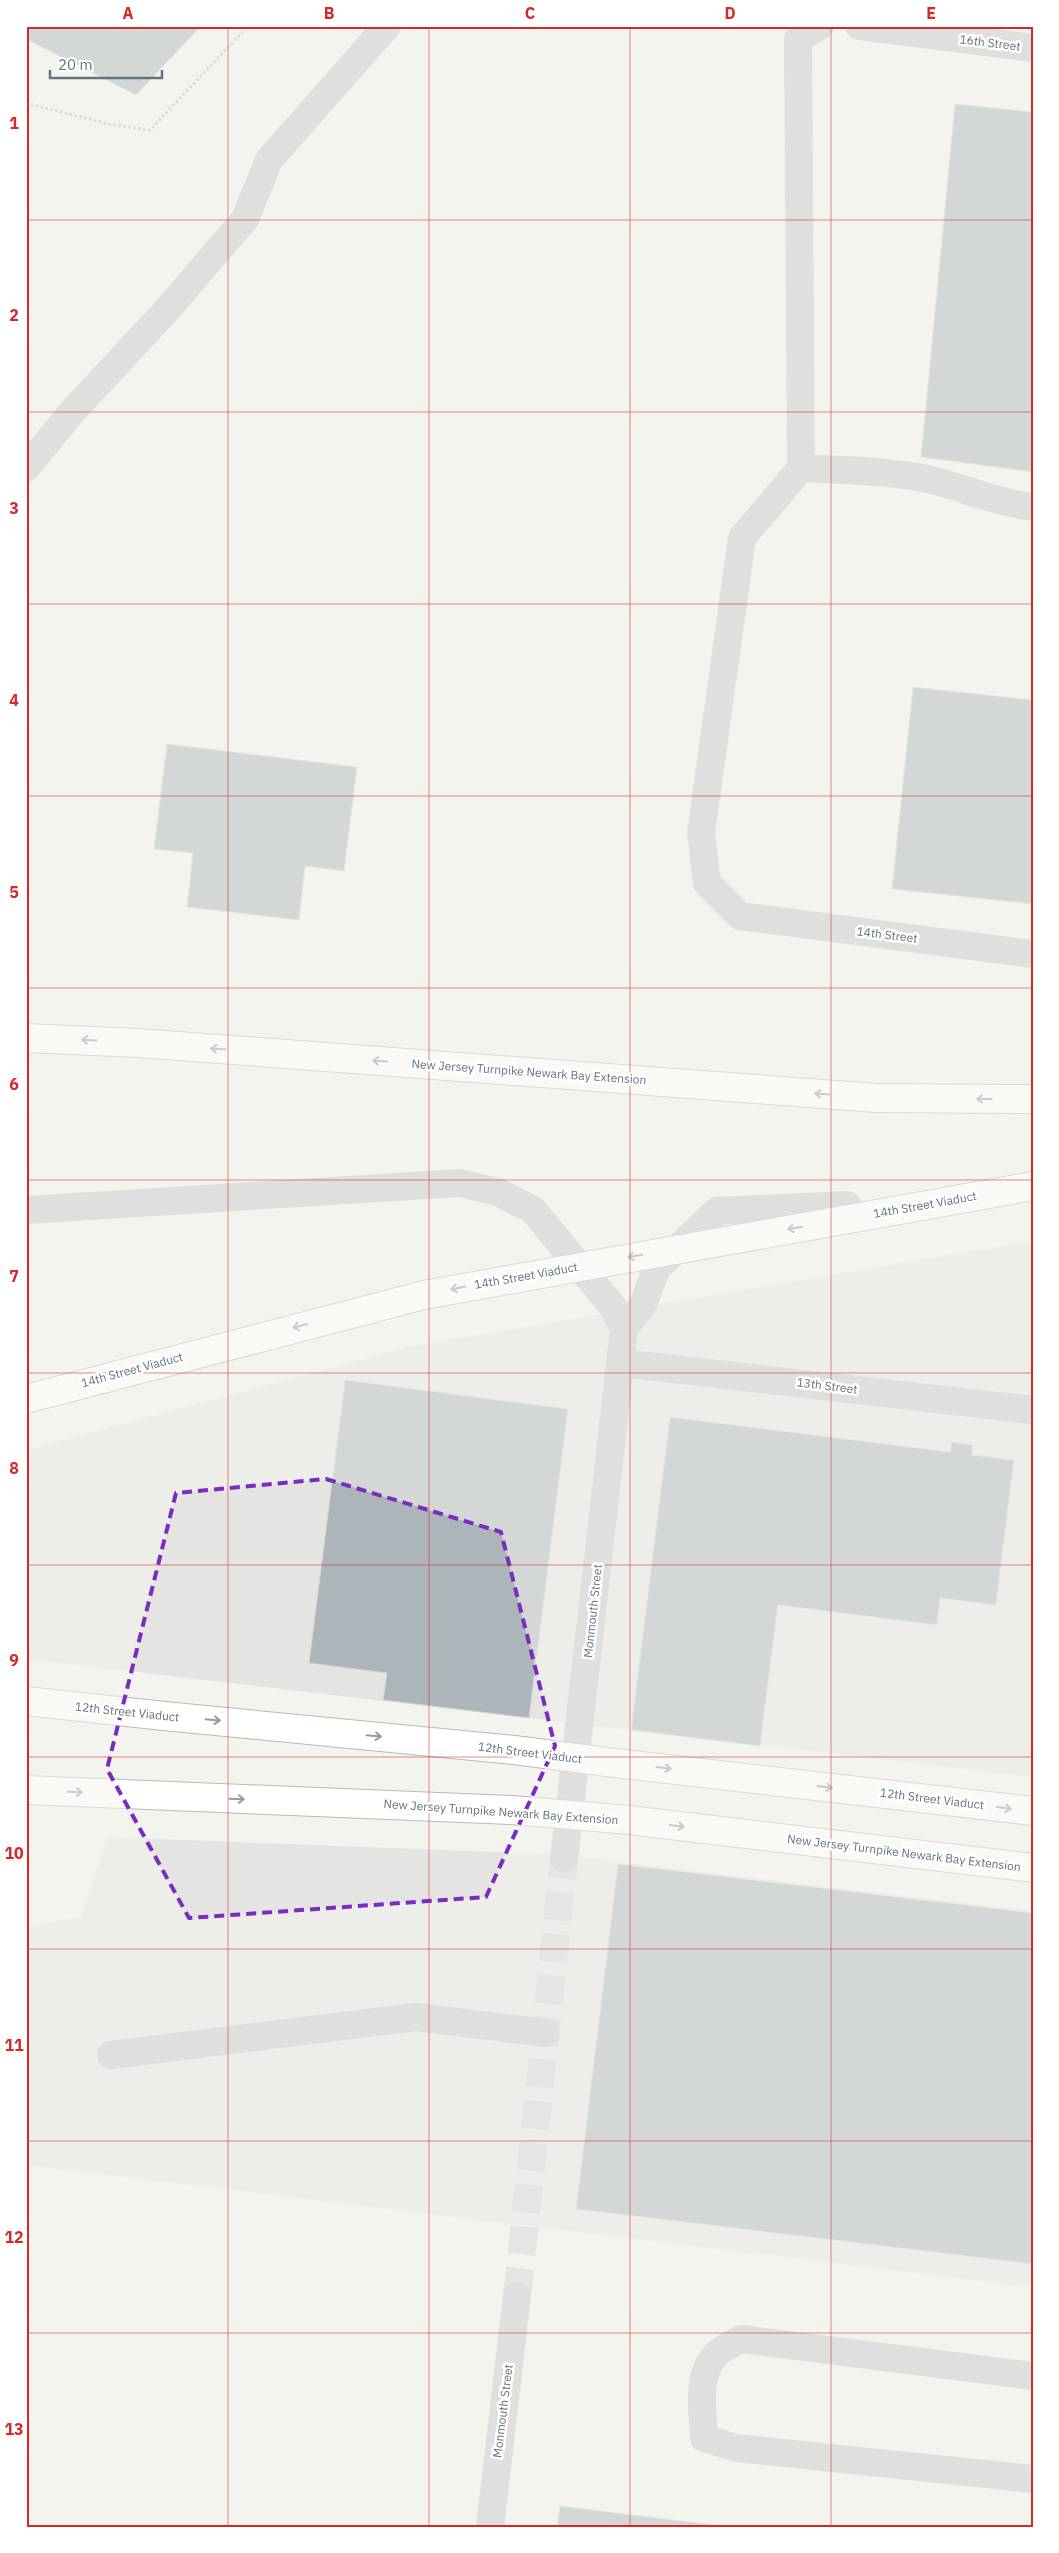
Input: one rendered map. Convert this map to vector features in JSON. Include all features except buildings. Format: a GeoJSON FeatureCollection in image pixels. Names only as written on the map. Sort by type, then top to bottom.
{"type":"FeatureCollection","features":[{"type":"Feature","properties":{"kind":"highway","name":"New Jersey Turnpike Newark Bay Extension"},"geometry":{"type":"LineString","coordinates":[[26,1038],[138,1042],[877,1098],[1033,1099]]}},
{"type":"Feature","properties":{"kind":"highway","name":"14th Street Viaduct"},"geometry":{"type":"LineString","coordinates":[[26,1399],[424,1295],[1033,1186]]}},
{"type":"Feature","properties":{"kind":"highway","name":"12th Street Viaduct"},"geometry":{"type":"LineString","coordinates":[[26,1701],[514,1750],[1033,1811]]}},
{"type":"Feature","properties":{"kind":"highway"},"geometry":{"type":"LineString","coordinates":[[26,1709],[164,1716]]}},
{"type":"Feature","properties":{"kind":"highway","name":"New Jersey Turnpike Newark Bay Extension"},"geometry":{"type":"LineString","coordinates":[[26,1790],[565,1814],[1033,1868]]}},
{"type":"Feature","properties":{"kind":"street"},"geometry":{"type":"LineString","coordinates":[[26,468],[71,413],[166,311],[245,219],[269,160],[387,26]]}},
{"type":"Feature","properties":{"kind":"street"},"geometry":{"type":"LineString","coordinates":[[820,26],[798,39],[801,468],[855,470],[938,482],[1005,504],[1033,507]]}},
{"type":"Feature","properties":{"kind":"street","name":"16th Street"},"geometry":{"type":"LineString","coordinates":[[859,26],[1033,48]]}},
{"type":"Feature","properties":{"kind":"street","name":"14th Street"},"geometry":{"type":"LineString","coordinates":[[801,468],[742,538],[701,833],[707,883],[740,916],[1033,954]]}},
{"type":"Feature","properties":{"kind":"street"},"geometry":{"type":"LineString","coordinates":[[26,1210],[460,1183],[498,1192],[532,1210],[613,1307],[624,1329],[643,1304],[657,1268],[717,1211],[846,1205]]}},
{"type":"Feature","properties":{"kind":"street","name":"Monmouth Street"},"geometry":{"type":"LineString","coordinates":[[564,1859],[624,1329]]}},
{"type":"Feature","properties":{"kind":"street","name":"13th Street"},"geometry":{"type":"LineString","coordinates":[[621,1363],[1033,1410]]}},
{"type":"Feature","properties":{"kind":"street"},"geometry":{"type":"LineString","coordinates":[[111,2055],[416,2017],[546,2034]]}},
{"type":"Feature","properties":{"kind":"street","name":"Monmouth Street"},"geometry":{"type":"LineString","coordinates":[[490,2527],[517,2296]]}},
{"type":"Feature","properties":{"kind":"street"},"geometry":{"type":"LineString","coordinates":[[1033,2376],[741,2339],[717,2353],[704,2372],[702,2404],[704,2438],[736,2448],[1033,2479]]}},
{"type":"Feature","properties":{"kind":"path"},"geometry":{"type":"LineString","coordinates":[[26,103],[109,124],[150,130],[248,26]]}},
{"type":"Feature","properties":{"kind":"highlighted area"},"geometry":{"type":"Polygon","coordinates":[[[326,1479],[501,1532],[555,1746],[486,1897],[189,1918],[107,1769],[176,1493],[326,1479]]]}},
{"type":"Feature","properties":{"kind":"shaded area"},"geometry":{"type":"Polygon","coordinates":[[[1033,1241],[1033,1777],[26,1659],[26,1450],[413,1346],[1033,1241]]]}},
{"type":"Feature","properties":{"kind":"shaded area"},"geometry":{"type":"Polygon","coordinates":[[[107,1837],[551,1854],[1033,1911],[1033,2287],[26,2165],[26,1927],[80,1917],[107,1837]]]}},
{"type":"Feature","properties":{"kind":"tunnel"},"geometry":{"type":"LineString","coordinates":[[517,2296],[564,1859]]}}]}
